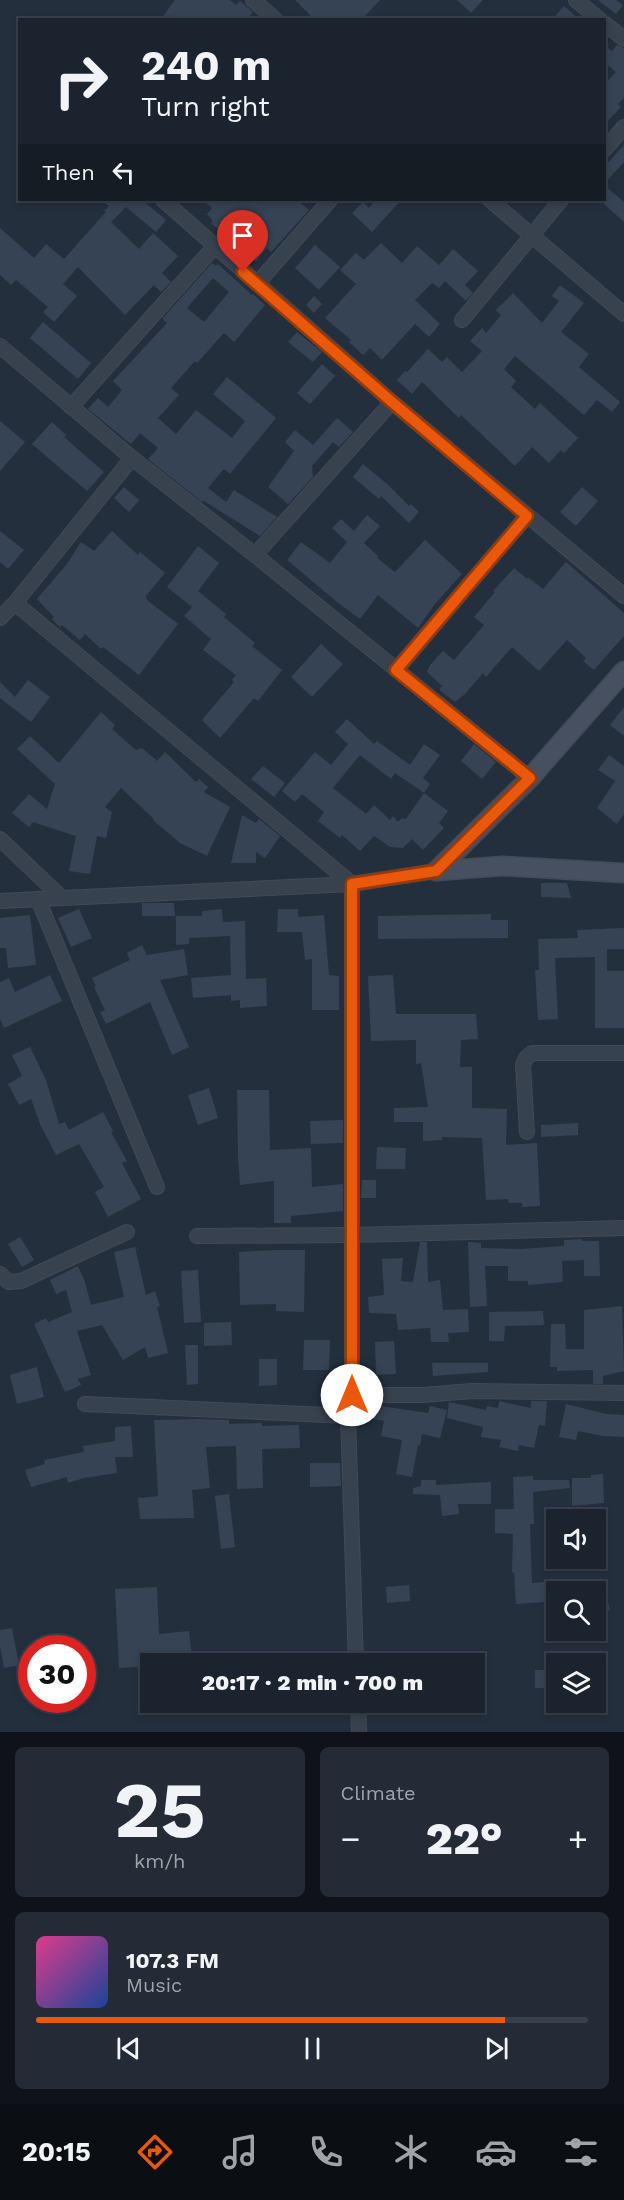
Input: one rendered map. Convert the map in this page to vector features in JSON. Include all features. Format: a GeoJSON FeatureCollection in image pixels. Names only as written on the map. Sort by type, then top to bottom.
{"type":"FeatureCollection","features":[{"type":"Feature","properties":{"kind":"street"},"geometry":{"type":"LineString","coordinates":[[253,0],[269,17]]}},
{"type":"Feature","properties":{"kind":"street"},"geometry":{"type":"LineString","coordinates":[[576,0],[598,18]]}},
{"type":"Feature","properties":{"kind":"street"},"geometry":{"type":"LineString","coordinates":[[606,25],[624,39]]}},
{"type":"Feature","properties":{"kind":"street"},"geometry":{"type":"LineString","coordinates":[[606,148],[624,127]]}},
{"type":"Feature","properties":{"kind":"street"},"geometry":{"type":"LineString","coordinates":[[164,201],[392,402],[624,596]]}},
{"type":"Feature","properties":{"kind":"street"},"geometry":{"type":"LineString","coordinates":[[257,284],[329,201]]}},
{"type":"Feature","properties":{"kind":"street"},"geometry":{"type":"LineString","coordinates":[[491,201],[624,314]]}},
{"type":"Feature","properties":{"kind":"street"},"geometry":{"type":"LineString","coordinates":[[462,320],[560,201]]}},
{"type":"Feature","properties":{"kind":"street"},"geometry":{"type":"LineString","coordinates":[[71,407],[215,246]]}},
{"type":"Feature","properties":{"kind":"street"},"geometry":{"type":"LineString","coordinates":[[0,346],[132,458],[530,778]]}},
{"type":"Feature","properties":{"kind":"street"},"geometry":{"type":"LineString","coordinates":[[255,555],[392,402]]}},
{"type":"Feature","properties":{"kind":"street"},"geometry":{"type":"LineString","coordinates":[[0,618],[15,603],[132,458]]}},
{"type":"Feature","properties":{"kind":"street"},"geometry":{"type":"LineString","coordinates":[[396,670],[527,516]]}},
{"type":"Feature","properties":{"kind":"street"},"geometry":{"type":"LineString","coordinates":[[15,603],[352,884]]}},
{"type":"Feature","properties":{"kind":"street"},"geometry":{"type":"LineString","coordinates":[[436,871],[530,778],[624,671]]}},
{"type":"Feature","properties":{"kind":"street"},"geometry":{"type":"LineString","coordinates":[[0,839],[61,897]]}},
{"type":"Feature","properties":{"kind":"street"},"geometry":{"type":"LineString","coordinates":[[0,901],[352,884],[436,871],[502,866],[624,873]]}},
{"type":"Feature","properties":{"kind":"street"},"geometry":{"type":"LineString","coordinates":[[352,884],[352,1395],[348,1416],[356,1653]]}},
{"type":"Feature","properties":{"kind":"street"},"geometry":{"type":"LineString","coordinates":[[38,899],[157,1187]]}},
{"type":"Feature","properties":{"kind":"street"},"geometry":{"type":"LineString","coordinates":[[527,1132],[524,1065],[526,1058],[532,1053],[624,1053]]}},
{"type":"Feature","properties":{"kind":"street"},"geometry":{"type":"LineString","coordinates":[[198,1236],[353,1235],[624,1228]]}},
{"type":"Feature","properties":{"kind":"street"},"geometry":{"type":"LineString","coordinates":[[0,1274],[9,1282],[21,1281],[127,1232]]}},
{"type":"Feature","properties":{"kind":"street"},"geometry":{"type":"LineString","coordinates":[[352,1395],[423,1395],[472,1391],[624,1392]]}},
{"type":"Feature","properties":{"kind":"street"},"geometry":{"type":"LineString","coordinates":[[86,1404],[348,1416]]}},
{"type":"Feature","properties":{"kind":"street"},"geometry":{"type":"LineString","coordinates":[[358,1713],[359,1732]]}},
{"type":"Feature","properties":{"kind":"building"},"geometry":{"type":"Polygon","coordinates":[[[175,0],[230,0],[236,5],[240,1],[253,12],[248,18],[162,18],[175,0]]]}},
{"type":"Feature","properties":{"kind":"building"},"geometry":{"type":"Polygon","coordinates":[[[295,0],[380,0],[363,18],[313,18],[295,0]]]}},
{"type":"Feature","properties":{"kind":"building"},"geometry":{"type":"Polygon","coordinates":[[[457,0],[483,0],[471,13],[457,0]]]}},
{"type":"Feature","properties":{"kind":"building"},"geometry":{"type":"Polygon","coordinates":[[[598,0],[616,0],[623,5],[616,14],[598,0]]]}},
{"type":"Feature","properties":{"kind":"building"},"geometry":{"type":"Polygon","coordinates":[[[564,6],[578,18],[554,18],[564,6]]]}},
{"type":"Feature","properties":{"kind":"building"},"geometry":{"type":"Polygon","coordinates":[[[617,45],[624,48],[624,98],[618,104],[621,107],[606,123],[606,83],[616,72],[606,64],[606,46],[612,51],[617,45]]]}},
{"type":"Feature","properties":{"kind":"building"},"geometry":{"type":"Polygon","coordinates":[[[624,145],[624,162],[606,182],[606,165],[624,145]]]}},
{"type":"Feature","properties":{"kind":"building"},"geometry":{"type":"Polygon","coordinates":[[[606,187],[624,202],[624,222],[604,204],[606,187]]]}},
{"type":"Feature","properties":{"kind":"building"},"geometry":{"type":"Polygon","coordinates":[[[103,201],[143,201],[166,220],[156,232],[126,207],[111,222],[139,249],[153,233],[178,256],[162,273],[171,282],[161,292],[154,285],[125,315],[78,267],[63,284],[77,296],[54,322],[43,312],[48,307],[16,280],[11,285],[0,275],[0,228],[34,258],[46,244],[64,259],[109,206],[103,201]]]}},
{"type":"Feature","properties":{"kind":"building"},"geometry":{"type":"Polygon","coordinates":[[[203,201],[298,201],[309,210],[271,252],[267,248],[256,262],[211,223],[213,221],[207,214],[212,208],[203,201]]]}},
{"type":"Feature","properties":{"kind":"building"},"geometry":{"type":"Polygon","coordinates":[[[375,201],[400,201],[372,232],[352,213],[363,202],[369,208],[375,201]]]}},
{"type":"Feature","properties":{"kind":"building"},"geometry":{"type":"Polygon","coordinates":[[[381,243],[402,263],[417,246],[439,265],[453,249],[478,271],[465,285],[473,293],[466,301],[445,281],[439,288],[432,283],[415,300],[440,324],[429,337],[415,324],[382,360],[370,348],[363,355],[349,342],[351,340],[325,318],[356,284],[340,270],[356,253],[364,260],[381,243]]]}},
{"type":"Feature","properties":{"kind":"building"},"geometry":{"type":"Polygon","coordinates":[[[315,245],[340,267],[319,290],[295,268],[315,245]]]}},
{"type":"Feature","properties":{"kind":"building"},"geometry":{"type":"Polygon","coordinates":[[[212,263],[216,266],[218,264],[265,305],[234,342],[224,333],[197,363],[195,361],[171,388],[179,395],[158,418],[176,434],[196,410],[232,438],[245,421],[213,394],[227,377],[276,418],[230,474],[224,469],[208,488],[226,502],[234,490],[277,517],[260,536],[204,501],[202,502],[149,460],[158,448],[140,433],[131,444],[88,409],[98,398],[108,407],[122,390],[113,381],[167,323],[162,319],[212,263]],[[213,278],[187,308],[204,322],[229,292],[213,278]]]}},
{"type":"Feature","properties":{"kind":"building"},"geometry":{"type":"Polygon","coordinates":[[[560,285],[584,303],[561,332],[589,354],[579,367],[620,402],[612,412],[597,400],[584,415],[515,356],[504,369],[516,381],[511,387],[535,409],[540,403],[578,438],[564,453],[561,450],[549,463],[532,447],[515,466],[461,415],[459,418],[422,382],[412,394],[397,380],[428,349],[442,362],[447,357],[462,372],[482,351],[470,341],[482,328],[486,333],[501,315],[496,310],[513,293],[542,323],[559,301],[552,296],[560,285]]]}},
{"type":"Feature","properties":{"kind":"building"},"geometry":{"type":"Polygon","coordinates":[[[314,296],[322,304],[314,313],[306,305],[314,296]]]}},
{"type":"Feature","properties":{"kind":"building"},"geometry":{"type":"Polygon","coordinates":[[[43,322],[91,363],[78,379],[30,338],[43,322]]]}},
{"type":"Feature","properties":{"kind":"building"},"geometry":{"type":"Polygon","coordinates":[[[297,332],[322,352],[313,362],[288,342],[297,332]]]}},
{"type":"Feature","properties":{"kind":"building"},"geometry":{"type":"Polygon","coordinates":[[[322,364],[335,376],[310,404],[297,393],[322,364]]]}},
{"type":"Feature","properties":{"kind":"building"},"geometry":{"type":"Polygon","coordinates":[[[337,418],[353,432],[339,447],[333,442],[312,466],[313,477],[288,504],[268,487],[294,451],[285,442],[295,430],[313,445],[337,418]]]}},
{"type":"Feature","properties":{"kind":"building"},"geometry":{"type":"Polygon","coordinates":[[[0,421],[25,442],[0,471],[0,421]]]}},
{"type":"Feature","properties":{"kind":"building"},"geometry":{"type":"Polygon","coordinates":[[[52,422],[66,435],[64,437],[104,472],[87,491],[32,444],[52,422]]]}},
{"type":"Feature","properties":{"kind":"building"},"geometry":{"type":"Polygon","coordinates":[[[363,464],[409,506],[411,504],[419,512],[409,523],[381,496],[379,499],[353,477],[363,464]]]}},
{"type":"Feature","properties":{"kind":"building"},"geometry":{"type":"Polygon","coordinates":[[[124,487],[139,500],[129,512],[114,498],[124,487]]]}},
{"type":"Feature","properties":{"kind":"building"},"geometry":{"type":"Polygon","coordinates":[[[582,487],[598,501],[576,526],[560,512],[582,487]]]}},
{"type":"Feature","properties":{"kind":"building"},"geometry":{"type":"Polygon","coordinates":[[[367,515],[380,526],[364,543],[378,556],[377,558],[395,572],[425,540],[462,574],[435,604],[418,628],[378,595],[360,619],[287,560],[301,542],[330,563],[347,542],[332,528],[341,519],[354,531],[367,515]]]}},
{"type":"Feature","properties":{"kind":"building"},"geometry":{"type":"Polygon","coordinates":[[[0,531],[24,550],[8,569],[0,562],[0,531]]]}},
{"type":"Feature","properties":{"kind":"building"},"geometry":{"type":"Polygon","coordinates":[[[112,531],[138,555],[140,552],[165,573],[146,596],[147,600],[178,624],[139,675],[103,647],[101,649],[85,634],[80,640],[62,625],[60,627],[37,599],[67,564],[81,542],[94,551],[112,531]]]}},
{"type":"Feature","properties":{"kind":"building"},"geometry":{"type":"Polygon","coordinates":[[[198,546],[219,563],[198,591],[226,614],[224,617],[255,643],[252,646],[282,670],[258,701],[254,698],[220,738],[202,720],[234,682],[232,680],[236,675],[203,650],[211,639],[184,616],[192,607],[167,587],[198,546]]]}},
{"type":"Feature","properties":{"kind":"building"},"geometry":{"type":"Polygon","coordinates":[[[566,562],[624,613],[624,636],[594,670],[583,661],[586,658],[567,640],[539,671],[512,647],[486,677],[483,673],[455,702],[439,690],[442,686],[427,672],[430,665],[443,651],[454,660],[484,625],[474,617],[514,568],[543,589],[566,562]]]}},
{"type":"Feature","properties":{"kind":"building"},"geometry":{"type":"Polygon","coordinates":[[[321,644],[343,664],[312,697],[291,677],[321,644]]]}},
{"type":"Feature","properties":{"kind":"building"},"geometry":{"type":"Polygon","coordinates":[[[28,680],[50,697],[31,722],[0,698],[0,682],[15,697],[28,680]]]}},
{"type":"Feature","properties":{"kind":"building"},"geometry":{"type":"Polygon","coordinates":[[[624,707],[624,736],[610,725],[624,707]]]}},
{"type":"Feature","properties":{"kind":"building"},"geometry":{"type":"Polygon","coordinates":[[[101,712],[115,725],[112,729],[136,750],[142,748],[157,761],[165,752],[196,782],[199,779],[208,787],[204,792],[230,807],[207,856],[180,843],[121,788],[105,807],[112,812],[106,838],[97,836],[90,874],[69,871],[76,836],[33,822],[29,827],[12,813],[29,794],[47,809],[55,784],[17,749],[30,736],[59,763],[101,712]]]}},
{"type":"Feature","properties":{"kind":"building"},"geometry":{"type":"Polygon","coordinates":[[[347,719],[374,744],[377,741],[410,765],[424,744],[440,755],[423,778],[430,784],[424,793],[448,811],[439,823],[444,828],[423,850],[412,839],[403,848],[390,847],[374,836],[360,851],[342,835],[340,838],[318,821],[324,812],[302,794],[295,802],[282,791],[315,752],[331,765],[348,744],[335,732],[347,719]],[[360,755],[333,788],[366,814],[374,805],[390,820],[393,816],[398,822],[402,818],[406,819],[424,793],[395,773],[391,779],[360,755]]]}},
{"type":"Feature","properties":{"kind":"building"},"geometry":{"type":"Polygon","coordinates":[[[474,744],[496,762],[482,779],[461,761],[474,744]]]}},
{"type":"Feature","properties":{"kind":"building"},"geometry":{"type":"Polygon","coordinates":[[[609,755],[624,766],[624,814],[617,824],[597,808],[615,781],[598,770],[609,755]]]}},
{"type":"Feature","properties":{"kind":"building"},"geometry":{"type":"Polygon","coordinates":[[[263,766],[285,783],[274,797],[251,779],[263,766]]]}},
{"type":"Feature","properties":{"kind":"building"},"geometry":{"type":"Polygon","coordinates":[[[242,815],[256,823],[259,819],[280,836],[265,858],[256,852],[256,863],[231,863],[242,815]]]}},
{"type":"Feature","properties":{"kind":"building"},"geometry":{"type":"Polygon","coordinates":[[[541,883],[567,883],[571,898],[541,897],[541,883]]]}},
{"type":"Feature","properties":{"kind":"building"},"geometry":{"type":"Polygon","coordinates":[[[142,903],[174,903],[175,916],[142,916],[142,903]]]}},
{"type":"Feature","properties":{"kind":"building"},"geometry":{"type":"Polygon","coordinates":[[[79,909],[92,938],[71,947],[58,918],[79,909]]]}},
{"type":"Feature","properties":{"kind":"building"},"geometry":{"type":"Polygon","coordinates":[[[222,909],[223,922],[245,921],[246,979],[266,978],[267,1006],[240,1008],[240,1000],[231,1001],[231,995],[193,998],[191,978],[231,975],[230,936],[189,938],[189,944],[176,945],[176,916],[202,916],[202,911],[222,909]]]}},
{"type":"Feature","properties":{"kind":"building"},"geometry":{"type":"Polygon","coordinates":[[[278,909],[298,909],[298,917],[324,915],[329,975],[339,976],[339,1010],[312,1010],[312,959],[305,960],[302,932],[277,932],[278,909]]]}},
{"type":"Feature","properties":{"kind":"building"},"geometry":{"type":"Polygon","coordinates":[[[491,914],[491,920],[508,920],[508,938],[378,939],[378,916],[491,914]]]}},
{"type":"Feature","properties":{"kind":"building"},"geometry":{"type":"Polygon","coordinates":[[[30,915],[36,965],[8,968],[6,948],[0,948],[0,918],[30,915]]]}},
{"type":"Feature","properties":{"kind":"building"},"geometry":{"type":"Polygon","coordinates":[[[624,928],[624,949],[607,949],[607,971],[624,971],[624,1028],[595,1028],[595,957],[555,958],[558,1019],[538,1020],[535,970],[539,970],[538,939],[578,938],[577,930],[624,928]]]}},
{"type":"Feature","properties":{"kind":"building"},"geometry":{"type":"Polygon","coordinates":[[[142,945],[147,955],[184,949],[188,975],[160,980],[189,1047],[172,1055],[150,1002],[106,1024],[100,1012],[105,1010],[92,978],[130,960],[127,953],[142,945]]]}},
{"type":"Feature","properties":{"kind":"building"},"geometry":{"type":"Polygon","coordinates":[[[50,975],[62,1001],[4,1028],[0,1019],[0,982],[9,978],[15,992],[50,975]]]}},
{"type":"Feature","properties":{"kind":"building"},"geometry":{"type":"Polygon","coordinates":[[[393,975],[396,1014],[476,1014],[478,1039],[461,1040],[460,1067],[472,1067],[472,1108],[507,1109],[506,1145],[537,1143],[540,1206],[522,1207],[522,1203],[509,1203],[508,1199],[486,1200],[482,1138],[442,1137],[442,1140],[423,1141],[423,1122],[394,1122],[394,1108],[428,1107],[421,1063],[416,1064],[416,1040],[371,1041],[368,976],[393,975]]]}},
{"type":"Feature","properties":{"kind":"building"},"geometry":{"type":"Polygon","coordinates":[[[30,1047],[46,1080],[59,1124],[65,1122],[69,1130],[103,1112],[127,1161],[122,1163],[141,1199],[108,1217],[95,1192],[104,1187],[79,1144],[56,1155],[40,1124],[31,1099],[19,1105],[8,1084],[22,1076],[12,1055],[30,1047]]]}},
{"type":"Feature","properties":{"kind":"building"},"geometry":{"type":"Polygon","coordinates":[[[209,1088],[218,1118],[198,1125],[188,1095],[209,1088]]]}},
{"type":"Feature","properties":{"kind":"building"},"geometry":{"type":"Polygon","coordinates":[[[237,1090],[269,1090],[270,1150],[311,1148],[312,1187],[343,1184],[343,1211],[291,1216],[291,1223],[274,1223],[274,1181],[240,1185],[237,1090]]]}},
{"type":"Feature","properties":{"kind":"building"},"geometry":{"type":"Polygon","coordinates":[[[343,1120],[343,1143],[311,1144],[310,1121],[343,1120]]]}},
{"type":"Feature","properties":{"kind":"building"},"geometry":{"type":"Polygon","coordinates":[[[578,1123],[578,1135],[541,1137],[541,1125],[578,1123]]]}},
{"type":"Feature","properties":{"kind":"building"},"geometry":{"type":"Polygon","coordinates":[[[377,1147],[406,1148],[405,1169],[376,1169],[377,1147]]]}},
{"type":"Feature","properties":{"kind":"building"},"geometry":{"type":"Polygon","coordinates":[[[362,1180],[376,1180],[376,1198],[361,1198],[362,1180]]]}},
{"type":"Feature","properties":{"kind":"building"},"geometry":{"type":"Polygon","coordinates":[[[20,1237],[34,1260],[22,1267],[8,1244],[20,1237]]]}},
{"type":"Feature","properties":{"kind":"building"},"geometry":{"type":"Polygon","coordinates":[[[582,1239],[582,1241],[599,1241],[600,1276],[584,1276],[584,1260],[562,1261],[563,1282],[528,1285],[528,1281],[508,1281],[508,1266],[485,1266],[487,1306],[470,1307],[468,1242],[481,1243],[481,1248],[520,1249],[564,1246],[564,1240],[582,1239]]]}},
{"type":"Feature","properties":{"kind":"building"},"geometry":{"type":"Polygon","coordinates":[[[420,1242],[427,1242],[428,1282],[440,1280],[443,1310],[468,1309],[469,1332],[448,1333],[449,1342],[431,1342],[430,1328],[398,1330],[396,1314],[369,1313],[368,1297],[384,1295],[382,1259],[403,1258],[401,1281],[413,1282],[420,1242]]]}},
{"type":"Feature","properties":{"kind":"building"},"geometry":{"type":"Polygon","coordinates":[[[135,1247],[146,1295],[155,1291],[160,1306],[157,1307],[168,1353],[148,1358],[145,1347],[123,1360],[102,1325],[77,1331],[91,1375],[78,1379],[81,1385],[65,1392],[34,1324],[46,1318],[48,1322],[72,1312],[66,1290],[56,1294],[50,1280],[78,1266],[91,1305],[124,1297],[114,1252],[135,1247]]]}},
{"type":"Feature","properties":{"kind":"building"},"geometry":{"type":"Polygon","coordinates":[[[305,1250],[304,1312],[276,1311],[276,1304],[240,1305],[239,1252],[305,1250]]]}},
{"type":"Feature","properties":{"kind":"building"},"geometry":{"type":"Polygon","coordinates":[[[198,1270],[201,1322],[184,1323],[181,1271],[198,1270]]]}},
{"type":"Feature","properties":{"kind":"building"},"geometry":{"type":"Polygon","coordinates":[[[622,1306],[624,1371],[603,1376],[603,1384],[593,1384],[593,1370],[557,1371],[557,1367],[550,1367],[551,1324],[565,1324],[566,1349],[584,1349],[584,1310],[622,1306]]]}},
{"type":"Feature","properties":{"kind":"building"},"geometry":{"type":"Polygon","coordinates":[[[543,1311],[544,1325],[505,1326],[504,1341],[489,1341],[489,1312],[543,1311]]]}},
{"type":"Feature","properties":{"kind":"building"},"geometry":{"type":"Polygon","coordinates":[[[231,1322],[232,1345],[204,1346],[204,1323],[231,1322]]]}},
{"type":"Feature","properties":{"kind":"building"},"geometry":{"type":"Polygon","coordinates":[[[304,1340],[330,1340],[329,1370],[303,1370],[304,1340]]]}},
{"type":"Feature","properties":{"kind":"building"},"geometry":{"type":"Polygon","coordinates":[[[394,1341],[396,1374],[376,1375],[375,1342],[394,1341]]]}},
{"type":"Feature","properties":{"kind":"building"},"geometry":{"type":"Polygon","coordinates":[[[185,1345],[198,1345],[198,1384],[187,1385],[185,1345]]]}},
{"type":"Feature","properties":{"kind":"building"},"geometry":{"type":"Polygon","coordinates":[[[259,1359],[277,1359],[277,1385],[259,1386],[259,1359]]]}},
{"type":"Feature","properties":{"kind":"building"},"geometry":{"type":"Polygon","coordinates":[[[432,1363],[488,1363],[488,1372],[433,1376],[432,1363]]]}},
{"type":"Feature","properties":{"kind":"building"},"geometry":{"type":"Polygon","coordinates":[[[37,1367],[44,1397],[17,1404],[10,1375],[37,1367]]]}},
{"type":"Feature","properties":{"kind":"building"},"geometry":{"type":"Polygon","coordinates":[[[499,1401],[531,1408],[531,1401],[547,1401],[545,1426],[539,1425],[534,1448],[519,1445],[518,1451],[499,1447],[501,1440],[481,1437],[483,1427],[447,1418],[449,1402],[486,1410],[487,1406],[498,1408],[499,1401]]]}},
{"type":"Feature","properties":{"kind":"building"},"geometry":{"type":"Polygon","coordinates":[[[367,1404],[428,1413],[430,1406],[447,1410],[440,1438],[422,1434],[412,1477],[396,1474],[402,1440],[381,1436],[384,1421],[365,1417],[367,1404]]]}},
{"type":"Feature","properties":{"kind":"building"},"geometry":{"type":"Polygon","coordinates":[[[566,1404],[606,1414],[624,1415],[624,1437],[578,1431],[576,1440],[559,1437],[566,1404]]]}},
{"type":"Feature","properties":{"kind":"building"},"geometry":{"type":"Polygon","coordinates":[[[154,1420],[229,1420],[229,1424],[262,1423],[262,1426],[299,1425],[300,1448],[262,1449],[263,1488],[237,1489],[236,1446],[206,1447],[210,1488],[192,1490],[194,1518],[140,1519],[138,1498],[158,1496],[154,1420]]]}},
{"type":"Feature","properties":{"kind":"building"},"geometry":{"type":"Polygon","coordinates":[[[131,1426],[133,1457],[115,1457],[117,1473],[68,1483],[67,1477],[31,1487],[25,1470],[45,1464],[44,1460],[84,1452],[83,1446],[115,1441],[115,1427],[131,1426]]]}},
{"type":"Feature","properties":{"kind":"building"},"geometry":{"type":"Polygon","coordinates":[[[310,1463],[340,1463],[341,1486],[310,1487],[310,1463]]]}},
{"type":"Feature","properties":{"kind":"building"},"geometry":{"type":"Polygon","coordinates":[[[603,1474],[604,1503],[572,1506],[572,1478],[591,1478],[591,1475],[603,1474]]]}},
{"type":"Feature","properties":{"kind":"building"},"geometry":{"type":"Polygon","coordinates":[[[533,1476],[533,1480],[569,1480],[570,1488],[533,1492],[534,1524],[530,1524],[532,1583],[545,1582],[546,1602],[516,1604],[514,1572],[512,1573],[513,1534],[495,1533],[495,1509],[514,1509],[513,1477],[533,1476]]]}},
{"type":"Feature","properties":{"kind":"building"},"geometry":{"type":"Polygon","coordinates":[[[421,1480],[436,1480],[436,1485],[491,1482],[491,1504],[458,1504],[459,1514],[442,1516],[440,1495],[413,1494],[413,1488],[421,1486],[421,1480]]]}},
{"type":"Feature","properties":{"kind":"building"},"geometry":{"type":"Polygon","coordinates":[[[229,1494],[235,1547],[221,1549],[215,1496],[229,1494]]]}},
{"type":"Feature","properties":{"kind":"building"},"geometry":{"type":"Polygon","coordinates":[[[409,1585],[410,1601],[387,1603],[386,1587],[409,1585]]]}},
{"type":"Feature","properties":{"kind":"building"},"geometry":{"type":"Polygon","coordinates":[[[157,1587],[159,1634],[189,1631],[192,1653],[140,1653],[140,1667],[119,1668],[115,1589],[157,1587]]]}},
{"type":"Feature","properties":{"kind":"building"},"geometry":{"type":"Polygon","coordinates":[[[606,1593],[610,1610],[606,1611],[606,1593]]]}},
{"type":"Feature","properties":{"kind":"building"},"geometry":{"type":"Polygon","coordinates":[[[12,1628],[18,1665],[4,1668],[0,1630],[12,1628]]]}},
{"type":"Feature","properties":{"kind":"building"},"geometry":{"type":"Polygon","coordinates":[[[606,1663],[608,1663],[608,1688],[606,1688],[606,1663]]]}},
{"type":"Feature","properties":{"kind":"building"},"geometry":{"type":"Polygon","coordinates":[[[535,1670],[546,1670],[546,1688],[535,1688],[535,1670]]]}},
{"type":"Feature","properties":{"kind":"route"},"geometry":{"type":"LineString","coordinates":[[243,272],[527,516],[396,670],[530,778],[436,871],[352,884],[352,1395]]}}]}
